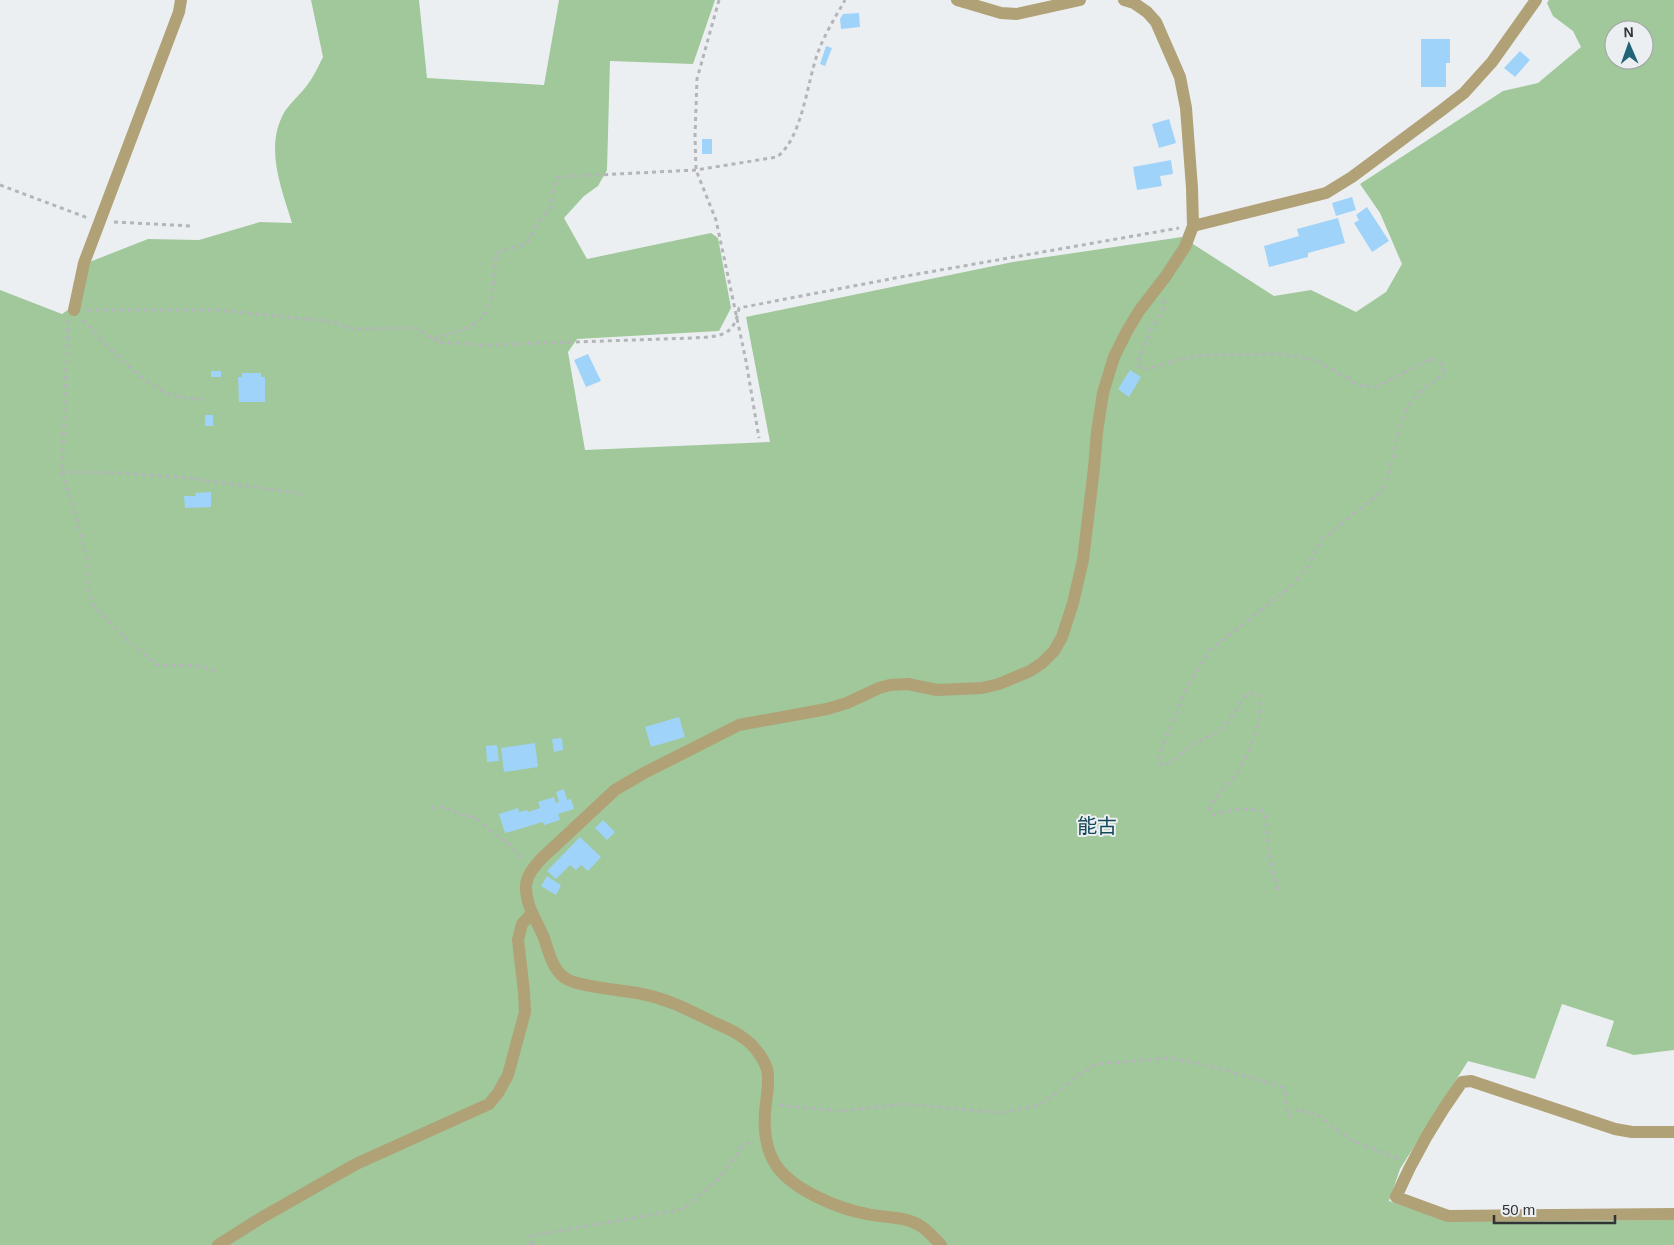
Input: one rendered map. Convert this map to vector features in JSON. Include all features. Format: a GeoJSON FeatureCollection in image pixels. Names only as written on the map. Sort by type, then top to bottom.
{"type":"FeatureCollection","features":[{"type":"Feature","properties":{"kind":"street"},"geometry":{"type":"LineString","coordinates":[[74,310],[84,263],[179,12],[181,0]]}},
{"type":"Feature","properties":{"kind":"street"},"geometry":{"type":"LineString","coordinates":[[958,0],[1001,13],[1017,14],[1080,0]]}},
{"type":"Feature","properties":{"kind":"street"},"geometry":{"type":"LineString","coordinates":[[941,1245],[918,1224],[866,1214],[842,1207],[790,1181],[777,1167],[766,1143],[768,1070],[756,1050],[742,1036],[673,1002],[643,994],[576,983],[564,978],[554,965],[544,937],[532,914],[527,899],[526,884],[531,870],[591,810],[615,790],[739,725],[847,704],[879,688],[890,685],[908,684],[937,690],[982,688],[1030,671],[1042,663],[1054,651],[1062,637],[1083,560],[1097,432],[1103,393],[1114,358],[1139,311],[1185,248],[1193,226],[1186,108],[1180,77],[1156,22],[1147,12],[1124,0]]}},
{"type":"Feature","properties":{"kind":"street"},"geometry":{"type":"LineString","coordinates":[[1193,226],[1326,193],[1352,177],[1422,126],[1464,92],[1492,62],[1536,0]]}},
{"type":"Feature","properties":{"kind":"street"},"geometry":{"type":"LineString","coordinates":[[218,1245],[261,1218],[356,1164],[480,1109],[494,1099],[508,1075],[524,1012],[524,992],[518,940],[522,924],[532,914]]}},
{"type":"Feature","properties":{"kind":"street"},"geometry":{"type":"LineString","coordinates":[[1674,1132],[1632,1132],[1615,1129],[1471,1081],[1462,1082],[1446,1104],[1410,1164],[1396,1197],[1448,1216],[1674,1214]]}},
{"type":"Feature","properties":{"kind":"path"},"geometry":{"type":"LineString","coordinates":[[719,0],[697,80],[696,170],[716,220],[759,438]]}},
{"type":"Feature","properties":{"kind":"path"},"geometry":{"type":"LineString","coordinates":[[433,338],[472,326],[482,318],[489,307],[496,255],[523,245],[528,241],[536,226],[551,206],[554,187],[558,177],[696,170],[776,157],[784,152],[796,129],[816,56],[825,35],[845,0]]}},
{"type":"Feature","properties":{"kind":"path"},"geometry":{"type":"LineString","coordinates":[[74,310],[216,310],[327,321],[354,329],[416,328],[437,342],[485,345],[721,336],[734,327],[739,308],[1126,236],[1193,226]]}},
{"type":"Feature","properties":{"kind":"path"},"geometry":{"type":"LineString","coordinates":[[1155,290],[1165,303],[1162,313],[1152,327],[1137,364],[1141,368],[1148,369],[1180,359],[1205,355],[1279,354],[1317,361],[1356,385],[1369,387],[1376,386],[1430,359],[1442,363],[1444,368],[1443,374],[1409,404],[1400,426],[1390,474],[1380,492],[1323,538],[1308,566],[1289,588],[1210,650],[1187,687],[1161,750],[1158,761],[1160,764],[1164,765],[1171,762],[1193,744],[1222,729],[1246,696],[1250,693],[1258,694],[1260,710],[1251,746],[1235,776],[1217,795],[1209,809],[1212,815],[1228,811],[1262,811],[1265,815],[1270,859],[1278,894]]}},
{"type":"Feature","properties":{"kind":"path"},"geometry":{"type":"LineString","coordinates":[[74,310],[98,337],[140,376],[168,394],[205,400]]}},
{"type":"Feature","properties":{"kind":"path"},"geometry":{"type":"LineString","coordinates":[[74,310],[68,318],[62,472],[76,516],[88,564],[88,589],[92,605],[129,642],[156,665],[200,666],[215,672]]}},
{"type":"Feature","properties":{"kind":"path"},"geometry":{"type":"LineString","coordinates":[[62,472],[120,473],[189,478],[303,494]]}},
{"type":"Feature","properties":{"kind":"path"},"geometry":{"type":"LineString","coordinates":[[432,808],[443,807],[466,816],[475,817],[512,846],[531,870]]}},
{"type":"Feature","properties":{"kind":"path"},"geometry":{"type":"LineString","coordinates":[[766,1103],[838,1111],[906,1104],[1001,1113],[1040,1106],[1090,1067],[1097,1064],[1171,1058],[1216,1066],[1282,1087],[1286,1093],[1289,1116],[1298,1109],[1319,1116],[1351,1140],[1410,1164]]}},
{"type":"Feature","properties":{"kind":"path"},"geometry":{"type":"LineString","coordinates":[[532,1245],[530,1236],[684,1209],[718,1179],[742,1147],[765,1133]]}},
{"type":"Feature","properties":{"kind":"green space"},"geometry":{"type":"Polygon","coordinates":[[[311,0],[419,0],[427,78],[544,85],[559,0],[715,0],[693,64],[610,61],[607,170],[598,186],[584,196],[564,218],[587,259],[711,233],[718,238],[731,308],[719,331],[577,339],[568,352],[585,450],[770,442],[746,317],[1013,262],[1182,237],[1274,296],[1311,290],[1356,312],[1386,292],[1402,264],[1380,213],[1360,184],[1503,91],[1538,83],[1581,47],[1573,31],[1553,16],[1547,3],[1549,0],[1674,0],[1674,1050],[1634,1055],[1606,1046],[1614,1021],[1562,1004],[1535,1079],[1468,1061],[1400,1169],[1389,1201],[1448,1221],[1674,1220],[1674,1245],[0,1245],[0,290],[62,314],[81,301],[87,263],[148,239],[199,240],[260,222],[292,223],[276,167],[276,138],[279,124],[285,111],[316,71],[323,57],[311,0]]]}},
{"type":"Feature","properties":{"kind":"building"},"geometry":{"type":"Polygon","coordinates":[[[859,13],[860,27],[841,29],[840,19],[843,14],[859,13]]]}},
{"type":"Feature","properties":{"kind":"building"},"geometry":{"type":"Polygon","coordinates":[[[1421,39],[1450,39],[1450,63],[1446,63],[1446,87],[1421,87],[1421,39]]]}},
{"type":"Feature","properties":{"kind":"building"},"geometry":{"type":"Polygon","coordinates":[[[826,46],[832,48],[825,66],[820,64],[826,46]]]}},
{"type":"Feature","properties":{"kind":"building"},"geometry":{"type":"Polygon","coordinates":[[[1520,51],[1530,60],[1515,77],[1504,68],[1520,51]]]}},
{"type":"Feature","properties":{"kind":"building"},"geometry":{"type":"Polygon","coordinates":[[[1169,119],[1176,143],[1159,148],[1152,124],[1169,119]]]}},
{"type":"Feature","properties":{"kind":"building"},"geometry":{"type":"Polygon","coordinates":[[[702,139],[712,139],[712,154],[702,154],[702,139]]]}},
{"type":"Feature","properties":{"kind":"building"},"geometry":{"type":"Polygon","coordinates":[[[1171,160],[1173,174],[1160,176],[1162,186],[1137,190],[1133,167],[1171,160]]]}},
{"type":"Feature","properties":{"kind":"building"},"geometry":{"type":"Polygon","coordinates":[[[1352,197],[1356,210],[1336,216],[1332,203],[1352,197]]]}},
{"type":"Feature","properties":{"kind":"building"},"geometry":{"type":"Polygon","coordinates":[[[1367,207],[1389,241],[1372,252],[1354,223],[1359,220],[1356,215],[1367,207]]]}},
{"type":"Feature","properties":{"kind":"building"},"geometry":{"type":"Polygon","coordinates":[[[1338,218],[1345,243],[1308,253],[1308,257],[1269,267],[1264,246],[1299,236],[1297,229],[1338,218]]]}},
{"type":"Feature","properties":{"kind":"building"},"geometry":{"type":"Polygon","coordinates":[[[588,354],[601,381],[586,387],[574,360],[588,354]]]}},
{"type":"Feature","properties":{"kind":"building"},"geometry":{"type":"Polygon","coordinates":[[[1130,370],[1141,377],[1129,397],[1118,389],[1130,370]]]}},
{"type":"Feature","properties":{"kind":"building"},"geometry":{"type":"Polygon","coordinates":[[[211,371],[221,371],[221,377],[211,377],[211,371]]]}},
{"type":"Feature","properties":{"kind":"building"},"geometry":{"type":"Polygon","coordinates":[[[242,373],[261,373],[261,377],[265,377],[265,402],[239,402],[238,377],[242,377],[242,373]]]}},
{"type":"Feature","properties":{"kind":"building"},"geometry":{"type":"Polygon","coordinates":[[[205,415],[213,415],[213,426],[205,426],[205,415]]]}},
{"type":"Feature","properties":{"kind":"building"},"geometry":{"type":"Polygon","coordinates":[[[211,492],[211,507],[185,508],[184,496],[196,496],[195,493],[211,492]]]}},
{"type":"Feature","properties":{"kind":"building"},"geometry":{"type":"Polygon","coordinates":[[[679,717],[685,737],[651,747],[645,727],[679,717]]]}},
{"type":"Feature","properties":{"kind":"building"},"geometry":{"type":"Polygon","coordinates":[[[562,738],[563,750],[554,752],[552,739],[562,738]]]}},
{"type":"Feature","properties":{"kind":"building"},"geometry":{"type":"Polygon","coordinates":[[[535,743],[538,767],[504,772],[501,748],[535,743]]]}},
{"type":"Feature","properties":{"kind":"building"},"geometry":{"type":"Polygon","coordinates":[[[497,745],[499,761],[487,762],[486,746],[497,745]]]}},
{"type":"Feature","properties":{"kind":"building"},"geometry":{"type":"Polygon","coordinates":[[[564,789],[567,800],[571,799],[574,809],[558,814],[560,820],[544,825],[543,822],[505,833],[499,814],[518,808],[519,812],[527,810],[528,812],[540,808],[538,802],[554,797],[556,803],[559,802],[556,792],[564,789]]]}},
{"type":"Feature","properties":{"kind":"building"},"geometry":{"type":"Polygon","coordinates":[[[603,820],[615,832],[607,840],[595,828],[603,820]]]}},
{"type":"Feature","properties":{"kind":"building"},"geometry":{"type":"Polygon","coordinates":[[[580,837],[601,857],[588,871],[581,865],[576,870],[570,865],[556,879],[547,871],[580,837]]]}},
{"type":"Feature","properties":{"kind":"building"},"geometry":{"type":"Polygon","coordinates":[[[547,876],[561,885],[556,895],[541,886],[547,876]]]}},
{"type":"Feature","properties":{"kind":"district","name":"能古"},"geometry":{"type":"Point","coordinates":[1097,826]}}]}
